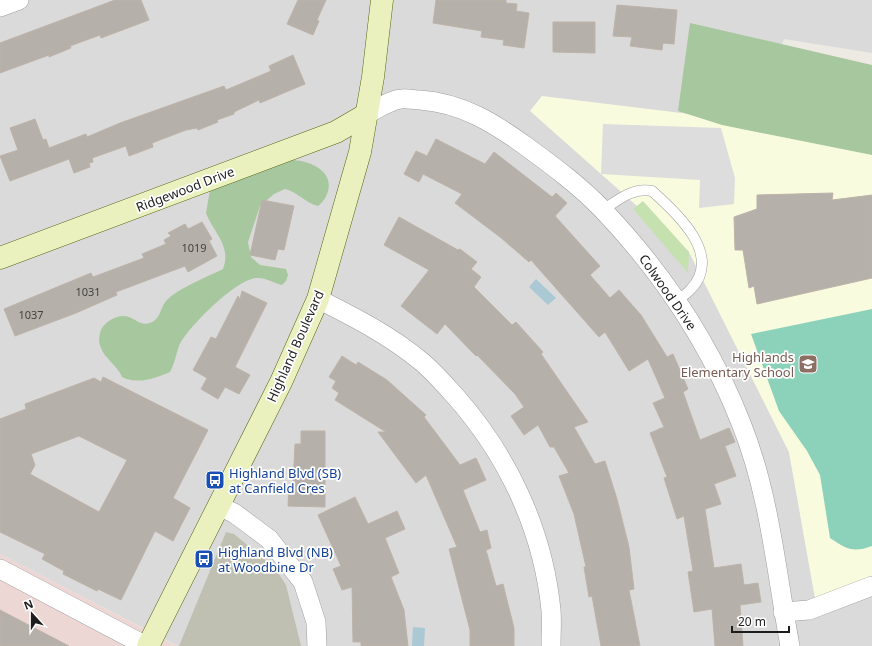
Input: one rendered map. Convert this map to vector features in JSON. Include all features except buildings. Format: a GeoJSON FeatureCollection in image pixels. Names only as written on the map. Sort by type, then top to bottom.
{"type":"FeatureCollection","features":[{"type":"Feature","properties":{"kind":"street"},"geometry":{"type":"LineString","coordinates":[[0,7],[19,0]]}},
{"type":"Feature","properties":{"kind":"street","name":"Highland Boulevard"},"geometry":{"type":"LineString","coordinates":[[147,646],[281,382],[318,299],[360,152],[367,114],[382,0]]}},
{"type":"Feature","properties":{"kind":"street","name":"Colwood Drive"},"geometry":{"type":"LineString","coordinates":[[367,114],[401,99],[438,102],[468,110],[500,128],[557,169],[603,210],[636,248],[677,301],[707,351],[727,391],[752,451],[766,500],[783,612],[790,646]]}},
{"type":"Feature","properties":{"kind":"street","name":"Ridgewood Drive"},"geometry":{"type":"LineString","coordinates":[[0,258],[336,132],[367,114]]}},
{"type":"Feature","properties":{"kind":"street"},"geometry":{"type":"LineString","coordinates":[[318,299],[396,342],[423,362],[478,422],[507,468],[530,516],[542,561],[551,610],[551,646]]}},
{"type":"Feature","properties":{"kind":"street"},"geometry":{"type":"LineString","coordinates":[[218,506],[234,513],[268,539],[303,582],[316,622],[317,646]]}},
{"type":"Feature","properties":{"kind":"street"},"geometry":{"type":"LineString","coordinates":[[0,569],[147,646]]}},
{"type":"Feature","properties":{"kind":"street"},"geometry":{"type":"LineString","coordinates":[[783,612],[809,610],[872,586]]}},
{"type":"Feature","properties":{"kind":"lane"},"geometry":{"type":"LineString","coordinates":[[603,210],[636,191],[644,189],[652,191],[694,235],[700,250],[700,276],[691,290],[677,301]]}},
{"type":"Feature","properties":{"kind":"shaded area"},"geometry":{"type":"Polygon","coordinates":[[[0,0],[872,0],[872,53],[784,39],[755,122],[689,252],[789,452],[815,598],[872,577],[872,646],[178,646],[0,554],[0,0]]]}},
{"type":"Feature","properties":{"kind":"shaded area","name":"Highlands Elementary School"},"geometry":{"type":"Polygon","coordinates":[[[542,96],[755,122],[872,125],[872,577],[815,598],[789,452],[689,252],[530,111],[542,96]]]}},
{"type":"Feature","properties":{"kind":"shaded area"},"geometry":{"type":"Polygon","coordinates":[[[603,124],[721,128],[735,178],[734,204],[699,208],[700,180],[601,174],[603,124]]]}},
{"type":"Feature","properties":{"kind":"shaded area"},"geometry":{"type":"Polygon","coordinates":[[[226,532],[234,534],[275,568],[286,585],[301,646],[179,646],[226,532]]]}},
{"type":"Feature","properties":{"kind":"shaded area"},"geometry":{"type":"Polygon","coordinates":[[[0,554],[177,646],[0,646],[0,554]]]}},
{"type":"Feature","properties":{"kind":"green space"},"geometry":{"type":"Polygon","coordinates":[[[690,23],[872,65],[872,155],[722,125],[678,111],[690,23]]]}},
{"type":"Feature","properties":{"kind":"green space"},"geometry":{"type":"Polygon","coordinates":[[[288,160],[303,161],[317,167],[323,171],[329,183],[326,196],[318,206],[313,205],[294,192],[285,189],[274,194],[260,206],[248,242],[251,257],[260,265],[286,269],[288,275],[286,281],[282,285],[258,278],[249,280],[226,294],[202,316],[184,338],[179,346],[170,372],[141,381],[122,377],[118,369],[105,356],[100,346],[99,337],[103,327],[109,321],[121,316],[129,317],[145,324],[152,322],[157,318],[167,300],[172,296],[185,287],[223,269],[225,253],[223,246],[206,213],[210,190],[288,160]]]}},
{"type":"Feature","properties":{"kind":"green space"},"geometry":{"type":"Polygon","coordinates":[[[643,201],[689,252],[688,273],[633,209],[643,201]]]}},
{"type":"Feature","properties":{"kind":"green space"},"geometry":{"type":"Polygon","coordinates":[[[872,309],[872,546],[860,549],[850,549],[830,538],[820,475],[807,451],[779,411],[751,334],[872,309]]]}},
{"type":"Feature","properties":{"kind":"water"},"geometry":{"type":"Polygon","coordinates":[[[536,279],[556,298],[548,305],[529,287],[536,279]]]}},
{"type":"Feature","properties":{"kind":"water"},"geometry":{"type":"Polygon","coordinates":[[[413,627],[425,628],[424,646],[412,646],[413,627]]]}},
{"type":"Feature","properties":{"kind":"place","name":"Highlands Elementary School"},"geometry":{"type":"Point","coordinates":[808,364]}},
{"type":"Feature","properties":{"kind":"place","name":"Highland Blvd (SB) at Canfield Cres"},"geometry":{"type":"Point","coordinates":[215,480]}},
{"type":"Feature","properties":{"kind":"place","name":"Highland Blvd (NB) at Woodbine Dr"},"geometry":{"type":"Point","coordinates":[204,559]}}]}
